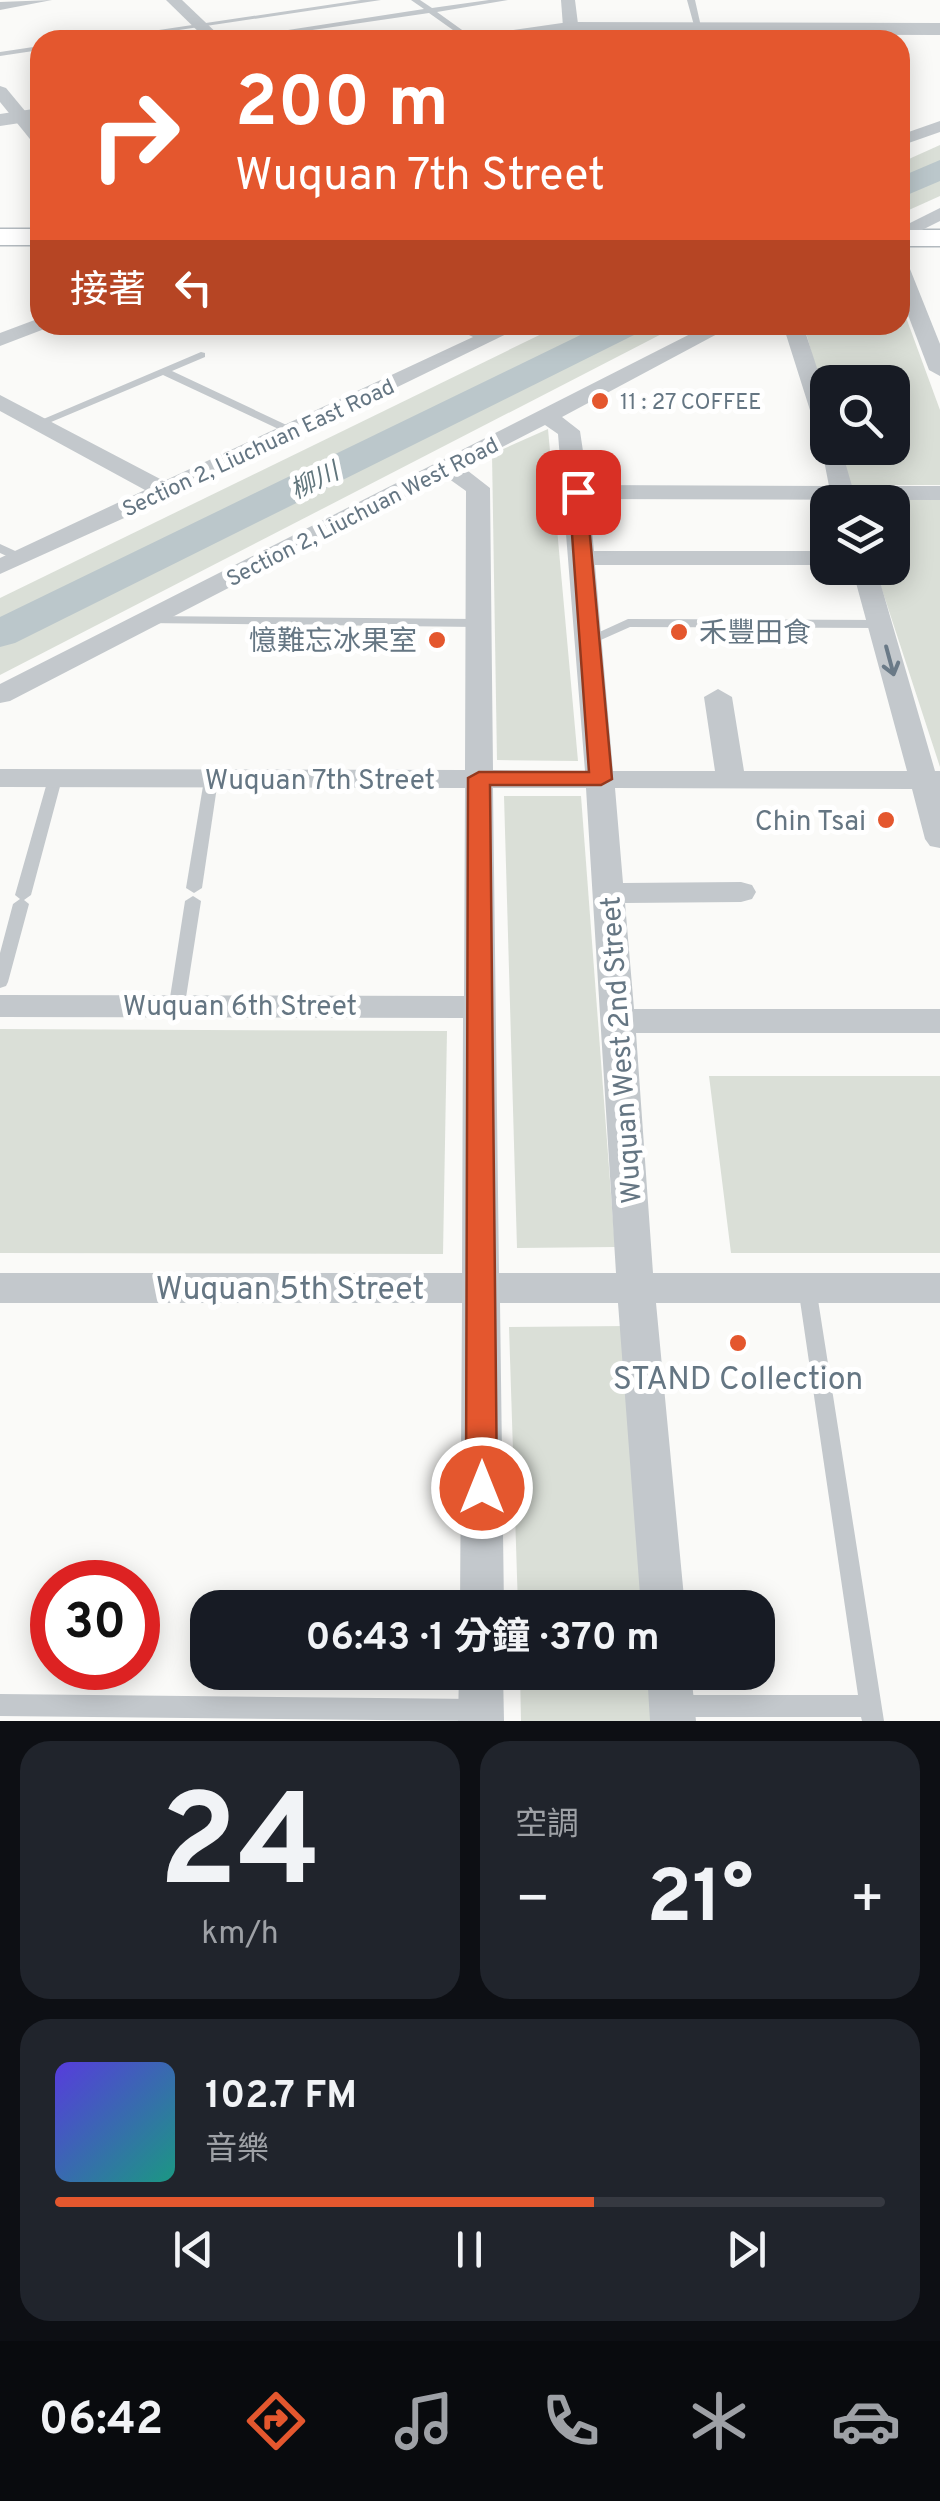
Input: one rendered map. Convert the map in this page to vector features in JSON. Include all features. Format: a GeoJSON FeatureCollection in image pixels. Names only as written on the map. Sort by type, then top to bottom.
{"type":"FeatureCollection","features":[{"type":"Feature","properties":{"kind":"main road"},"geometry":{"type":"LineString","coordinates":[[0,237],[30,237]]}},
{"type":"Feature","properties":{"kind":"main road"},"geometry":{"type":"LineString","coordinates":[[910,237],[940,238]]}},
{"type":"Feature","properties":{"kind":"street"},"geometry":{"type":"LineString","coordinates":[[0,6],[45,0]]}},
{"type":"Feature","properties":{"kind":"street"},"geometry":{"type":"LineString","coordinates":[[173,0],[205,30]]}},
{"type":"Feature","properties":{"kind":"street"},"geometry":{"type":"LineString","coordinates":[[568,0],[571,30]]}},
{"type":"Feature","properties":{"kind":"street"},"geometry":{"type":"LineString","coordinates":[[673,30],[779,30]]}},
{"type":"Feature","properties":{"kind":"street"},"geometry":{"type":"LineString","coordinates":[[910,32],[940,32]]}},
{"type":"Feature","properties":{"kind":"street"},"geometry":{"type":"LineString","coordinates":[[910,32],[940,32]]}},
{"type":"Feature","properties":{"kind":"street"},"geometry":{"type":"LineString","coordinates":[[0,91],[20,113]]}},
{"type":"Feature","properties":{"kind":"street"},"geometry":{"type":"LineString","coordinates":[[910,119],[940,124]]}},
{"type":"Feature","properties":{"kind":"street"},"geometry":{"type":"LineString","coordinates":[[910,137],[940,124]]}},
{"type":"Feature","properties":{"kind":"street"},"geometry":{"type":"LineString","coordinates":[[910,231],[940,214]]}},
{"type":"Feature","properties":{"kind":"street"},"geometry":{"type":"LineString","coordinates":[[910,294],[940,370]]}},
{"type":"Feature","properties":{"kind":"street"},"geometry":{"type":"LineString","coordinates":[[0,340],[30,328]]}},
{"type":"Feature","properties":{"kind":"street"},"geometry":{"type":"LineString","coordinates":[[484,335],[489,338]]}},
{"type":"Feature","properties":{"kind":"street","name":"Section 2, Liuchuan East Road"},"geometry":{"type":"LineString","coordinates":[[6,558],[165,491],[495,335]]}},
{"type":"Feature","properties":{"kind":"street","name":"Section 2, Liuchuan West Road"},"geometry":{"type":"LineString","coordinates":[[0,695],[704,335]]}},
{"type":"Feature","properties":{"kind":"street"},"geometry":{"type":"LineString","coordinates":[[797,335],[810,379]]}},
{"type":"Feature","properties":{"kind":"street"},"geometry":{"type":"LineString","coordinates":[[0,402],[165,491]]}},
{"type":"Feature","properties":{"kind":"street","name":"Wuquan West 2nd Street"},"geometry":{"type":"LineString","coordinates":[[545,416],[569,431],[578,492],[662,1590]]}},
{"type":"Feature","properties":{"kind":"street"},"geometry":{"type":"LineString","coordinates":[[447,467],[478,488],[482,1590]]}},
{"type":"Feature","properties":{"kind":"street"},"geometry":{"type":"LineString","coordinates":[[578,492],[810,497]]}},
{"type":"Feature","properties":{"kind":"street"},"geometry":{"type":"LineString","coordinates":[[910,495],[940,493]]}},
{"type":"Feature","properties":{"kind":"street"},"geometry":{"type":"LineString","coordinates":[[583,558],[810,558]]}},
{"type":"Feature","properties":{"kind":"street"},"geometry":{"type":"LineString","coordinates":[[869,585],[932,780],[940,838]]}},
{"type":"Feature","properties":{"kind":"street"},"geometry":{"type":"LineString","coordinates":[[718,696],[730,779]]}},
{"type":"Feature","properties":{"kind":"street","name":"Wuquan 7th Street"},"geometry":{"type":"LineString","coordinates":[[0,778],[932,780]]}},
{"type":"Feature","properties":{"kind":"street"},"geometry":{"type":"LineString","coordinates":[[609,893],[741,891]]}},
{"type":"Feature","properties":{"kind":"street","name":"Wuquan 6th Street"},"geometry":{"type":"LineString","coordinates":[[0,1006],[480,1007]]}},
{"type":"Feature","properties":{"kind":"street"},"geometry":{"type":"LineString","coordinates":[[619,1021],[940,1021]]}},
{"type":"Feature","properties":{"kind":"street","name":"Wuquan 5th Street"},"geometry":{"type":"LineString","coordinates":[[0,1288],[940,1288]]}},
{"type":"Feature","properties":{"kind":"lane"},"geometry":{"type":"LineString","coordinates":[[165,30],[374,0]]}},
{"type":"Feature","properties":{"kind":"lane"},"geometry":{"type":"LineString","coordinates":[[414,0],[458,30]]}},
{"type":"Feature","properties":{"kind":"lane"},"geometry":{"type":"LineString","coordinates":[[295,30],[504,0]]}},
{"type":"Feature","properties":{"kind":"lane"},"geometry":{"type":"LineString","coordinates":[[691,0],[698,29]]}},
{"type":"Feature","properties":{"kind":"lane"},"geometry":{"type":"LineString","coordinates":[[268,7],[278,14]]}},
{"type":"Feature","properties":{"kind":"lane"},"geometry":{"type":"LineString","coordinates":[[0,54],[30,50]]}},
{"type":"Feature","properties":{"kind":"lane"},"geometry":{"type":"LineString","coordinates":[[40,423],[201,355]]}},
{"type":"Feature","properties":{"kind":"lane"},"geometry":{"type":"LineString","coordinates":[[164,370],[292,431]]}},
{"type":"Feature","properties":{"kind":"lane"},"geometry":{"type":"LineString","coordinates":[[149,620],[476,622]]}},
{"type":"Feature","properties":{"kind":"lane"},"geometry":{"type":"LineString","coordinates":[[589,640],[628,623],[880,624]]}},
{"type":"Feature","properties":{"kind":"lane"},"geometry":{"type":"LineString","coordinates":[[0,982],[54,779]]}},
{"type":"Feature","properties":{"kind":"lane"},"geometry":{"type":"LineString","coordinates":[[177,1004],[211,780]]}},
{"type":"Feature","properties":{"kind":"lane"},"geometry":{"type":"LineString","coordinates":[[671,1700],[872,1714],[806,1287]]}},
{"type":"Feature","properties":{"kind":"lane"},"geometry":{"type":"LineString","coordinates":[[0,1705],[482,1701]]}},
{"type":"Feature","properties":{"kind":"shaded area"},"geometry":{"type":"Polygon","coordinates":[[[940,145],[940,196],[910,210],[910,158],[940,145]]]}},
{"type":"Feature","properties":{"kind":"shaded area"},"geometry":{"type":"Polygon","coordinates":[[[910,328],[940,410],[940,485],[848,485],[843,465],[910,465],[910,365],[815,365],[807,335],[910,335],[910,328]]]}},
{"type":"Feature","properties":{"kind":"shaded area"},"geometry":{"type":"Polygon","coordinates":[[[539,335],[660,335],[0,675],[0,598],[539,335]]]}},
{"type":"Feature","properties":{"kind":"shaded area"},"geometry":{"type":"Polygon","coordinates":[[[548,429],[578,761],[497,760],[492,454],[548,429]]]}},
{"type":"Feature","properties":{"kind":"shaded area"},"geometry":{"type":"Polygon","coordinates":[[[910,497],[940,497],[940,767],[881,585],[910,585],[910,497]]]}},
{"type":"Feature","properties":{"kind":"shaded area"},"geometry":{"type":"Polygon","coordinates":[[[504,796],[581,796],[615,1247],[517,1248],[504,796]]]}},
{"type":"Feature","properties":{"kind":"shaded area"},"geometry":{"type":"Polygon","coordinates":[[[0,1029],[447,1031],[443,1254],[0,1253],[0,1029]]]}},
{"type":"Feature","properties":{"kind":"shaded area"},"geometry":{"type":"Polygon","coordinates":[[[709,1076],[940,1076],[940,1253],[731,1253],[709,1076]]]}},
{"type":"Feature","properties":{"kind":"shaded area"},"geometry":{"type":"Polygon","coordinates":[[[627,1326],[649,1590],[517,1590],[509,1327],[627,1326]]]}},
{"type":"Feature","properties":{"kind":"shaded area"},"geometry":{"type":"Polygon","coordinates":[[[520,1690],[656,1690],[659,1721],[521,1721],[520,1690]]]}},
{"type":"Feature","properties":{"kind":"waterway","name":"柳川"},"geometry":{"type":"LineString","coordinates":[[910,184],[940,169]]}},
{"type":"Feature","properties":{"kind":"waterway","name":"柳川"},"geometry":{"type":"LineString","coordinates":[[0,634],[608,335]]}},
{"type":"Feature","properties":{"kind":"place","name":"11 : 27 COFFEE"},"geometry":{"type":"Point","coordinates":[600,401]}},
{"type":"Feature","properties":{"kind":"place","name":"禾豐田食"},"geometry":{"type":"Point","coordinates":[679,632]}},
{"type":"Feature","properties":{"kind":"place","name":"憶難忘冰果室"},"geometry":{"type":"Point","coordinates":[437,640]}},
{"type":"Feature","properties":{"kind":"place","name":"Chin Tsai"},"geometry":{"type":"Point","coordinates":[886,820]}},
{"type":"Feature","properties":{"kind":"place","name":"STAND Collection"},"geometry":{"type":"Point","coordinates":[738,1343]}},
{"type":"Feature","properties":{"kind":"route"},"geometry":{"type":"LineString","coordinates":[[482,1488],[479,778],[601,779],[578,492]]}}]}
